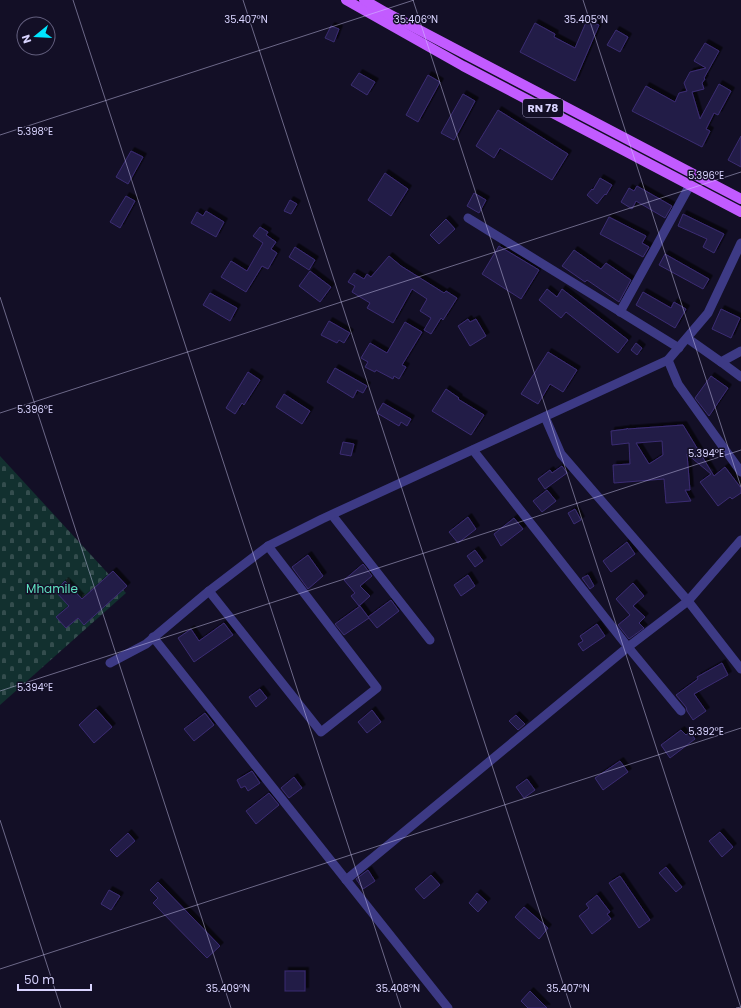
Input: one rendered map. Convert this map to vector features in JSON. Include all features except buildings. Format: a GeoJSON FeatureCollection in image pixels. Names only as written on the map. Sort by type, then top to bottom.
{"type":"FeatureCollection","features":[{"type":"Feature","properties":{"kind":"main road","name":"RN 78"},"geometry":{"type":"LineString","coordinates":[[346,0],[463,66],[741,212]]}},
{"type":"Feature","properties":{"kind":"main road","name":"RN 78"},"geometry":{"type":"LineString","coordinates":[[364,0],[741,199]]}},
{"type":"Feature","properties":{"kind":"street"},"geometry":{"type":"LineString","coordinates":[[620,312],[690,185]]}},
{"type":"Feature","properties":{"kind":"street"},"geometry":{"type":"LineString","coordinates":[[468,218],[679,348]]}},
{"type":"Feature","properties":{"kind":"street"},"geometry":{"type":"LineString","coordinates":[[110,663],[146,644],[209,591],[268,546],[668,360],[708,313],[741,243]]}},
{"type":"Feature","properties":{"kind":"street"},"geometry":{"type":"LineString","coordinates":[[688,338],[741,376]]}},
{"type":"Feature","properties":{"kind":"street"},"geometry":{"type":"LineString","coordinates":[[721,362],[741,351]]}},
{"type":"Feature","properties":{"kind":"street"},"geometry":{"type":"LineString","coordinates":[[668,360],[678,384],[741,472]]}},
{"type":"Feature","properties":{"kind":"street"},"geometry":{"type":"LineString","coordinates":[[545,417],[561,454],[688,601],[741,669]]}},
{"type":"Feature","properties":{"kind":"street"},"geometry":{"type":"LineString","coordinates":[[473,450],[628,647],[681,711]]}},
{"type":"Feature","properties":{"kind":"street"},"geometry":{"type":"LineString","coordinates":[[332,515],[430,640]]}},
{"type":"Feature","properties":{"kind":"street"},"geometry":{"type":"LineString","coordinates":[[346,880],[628,647],[688,601],[741,540]]}},
{"type":"Feature","properties":{"kind":"street"},"geometry":{"type":"LineString","coordinates":[[209,591],[321,732],[377,688],[268,546]]}},
{"type":"Feature","properties":{"kind":"street"},"geometry":{"type":"LineString","coordinates":[[153,637],[448,1008]]}},
{"type":"Feature","properties":{"kind":"green space","name":"Mhamile"},"geometry":{"type":"Polygon","coordinates":[[[0,456],[126,593],[0,705],[0,456]]]}}]}
